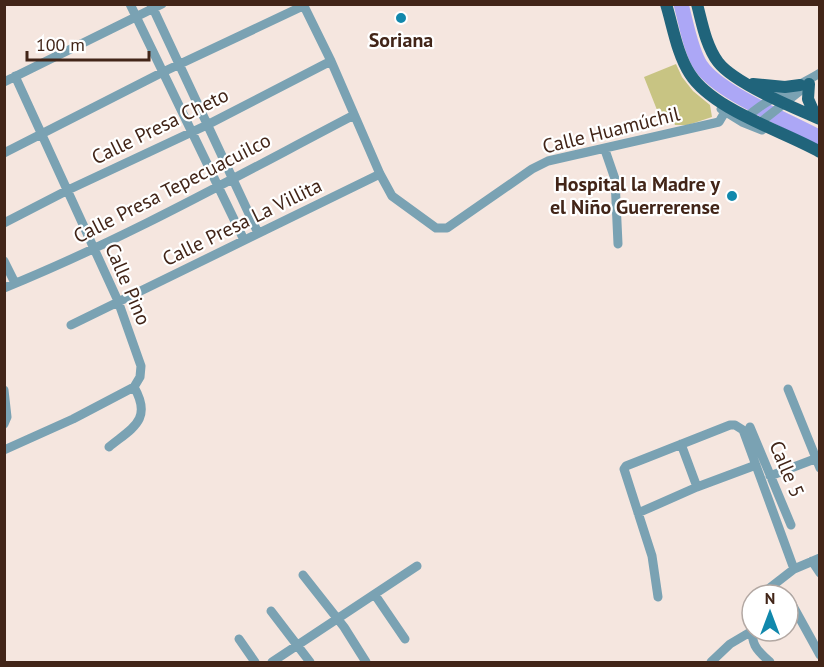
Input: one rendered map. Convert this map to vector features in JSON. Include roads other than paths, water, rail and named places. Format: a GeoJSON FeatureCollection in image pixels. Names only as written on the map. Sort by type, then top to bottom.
{"type":"FeatureCollection","features":[{"type":"Feature","properties":{"kind":"main road"},"geometry":{"type":"LineString","coordinates":[[666,4],[680,52],[691,77],[713,97],[751,122],[819,152]]}},
{"type":"Feature","properties":{"kind":"main road"},"geometry":{"type":"LineString","coordinates":[[697,4],[705,33],[718,62],[730,74],[818,118]]}},
{"type":"Feature","properties":{"kind":"main road"},"geometry":{"type":"LineString","coordinates":[[747,83],[785,87],[810,82],[808,99],[818,118]]}},
{"type":"Feature","properties":{"kind":"street"},"geometry":{"type":"LineString","coordinates":[[130,4],[244,240]]}},
{"type":"Feature","properties":{"kind":"street"},"geometry":{"type":"LineString","coordinates":[[4,153],[163,72],[303,5],[331,61],[380,174]]}},
{"type":"Feature","properties":{"kind":"street"},"geometry":{"type":"LineString","coordinates":[[4,82],[155,6],[179,65],[258,233]]}},
{"type":"Feature","properties":{"kind":"street","name":"Calle Presa Cheto"},"geometry":{"type":"LineString","coordinates":[[4,223],[68,190],[207,125],[331,61]]}},
{"type":"Feature","properties":{"kind":"street"},"geometry":{"type":"LineString","coordinates":[[751,122],[778,100],[810,82],[819,73]]}},
{"type":"Feature","properties":{"kind":"street","name":"Calle Pino"},"geometry":{"type":"LineString","coordinates":[[15,76],[118,301],[141,366],[140,377],[134,387]]}},
{"type":"Feature","properties":{"kind":"street"},"geometry":{"type":"LineString","coordinates":[[691,77],[709,100],[725,112],[751,122]]}},
{"type":"Feature","properties":{"kind":"street"},"geometry":{"type":"LineString","coordinates":[[751,122],[778,100]]}},
{"type":"Feature","properties":{"kind":"street","name":"Calle Huamúchil"},"geometry":{"type":"LineString","coordinates":[[380,174],[392,196],[436,228],[447,228],[471,209],[548,161],[605,150],[719,122],[725,112]]}},
{"type":"Feature","properties":{"kind":"street","name":"Calle Presa Tepecuacuilco"},"geometry":{"type":"LineString","coordinates":[[4,288],[94,248],[218,187],[354,115]]}},
{"type":"Feature","properties":{"kind":"street"},"geometry":{"type":"LineString","coordinates":[[605,150],[615,179],[618,244]]}},
{"type":"Feature","properties":{"kind":"street","name":"Calle Presa La Villita"},"geometry":{"type":"LineString","coordinates":[[70,325],[380,174]]}},
{"type":"Feature","properties":{"kind":"street"},"geometry":{"type":"LineString","coordinates":[[4,261],[15,283]]}},
{"type":"Feature","properties":{"kind":"street"},"geometry":{"type":"LineString","coordinates":[[4,450],[73,419],[134,387],[142,404],[138,423],[108,447]]}},
{"type":"Feature","properties":{"kind":"street"},"geometry":{"type":"LineString","coordinates":[[770,476],[818,461],[788,389]]}},
{"type":"Feature","properties":{"kind":"street"},"geometry":{"type":"LineString","coordinates":[[4,390],[7,417],[4,424]]}},
{"type":"Feature","properties":{"kind":"street"},"geometry":{"type":"LineString","coordinates":[[658,597],[652,556],[624,469],[626,466],[730,424],[743,430],[794,569]]}},
{"type":"Feature","properties":{"kind":"street","name":"Calle 5"},"geometry":{"type":"LineString","coordinates":[[750,427],[791,525]]}},
{"type":"Feature","properties":{"kind":"street"},"geometry":{"type":"LineString","coordinates":[[681,444],[697,487]]}},
{"type":"Feature","properties":{"kind":"street"},"geometry":{"type":"LineString","coordinates":[[638,513],[697,487],[756,465]]}},
{"type":"Feature","properties":{"kind":"street"},"geometry":{"type":"LineString","coordinates":[[776,583],[794,569],[816,559],[819,573]]}},
{"type":"Feature","properties":{"kind":"street"},"geometry":{"type":"LineString","coordinates":[[272,663],[417,566]]}},
{"type":"Feature","properties":{"kind":"street"},"geometry":{"type":"LineString","coordinates":[[303,576],[339,620],[366,663]]}},
{"type":"Feature","properties":{"kind":"street"},"geometry":{"type":"LineString","coordinates":[[375,595],[405,639]]}},
{"type":"Feature","properties":{"kind":"street"},"geometry":{"type":"LineString","coordinates":[[271,611],[298,644],[310,663]]}},
{"type":"Feature","properties":{"kind":"street"},"geometry":{"type":"LineString","coordinates":[[800,620],[819,655]]}},
{"type":"Feature","properties":{"kind":"street"},"geometry":{"type":"LineString","coordinates":[[711,663],[730,644],[740,638]]}},
{"type":"Feature","properties":{"kind":"street"},"geometry":{"type":"LineString","coordinates":[[239,639],[255,663]]}},
{"type":"Feature","properties":{"kind":"street"},"geometry":{"type":"LineString","coordinates":[[753,643],[756,650],[770,663]]}},
{"type":"Feature","properties":{"kind":"waterway"},"geometry":{"type":"LineString","coordinates":[[681,4],[694,53],[710,76],[738,96],[820,138]]}},
{"type":"Feature","properties":{"kind":"place","name":"Soriana"},"geometry":{"type":"Point","coordinates":[401,18]}},
{"type":"Feature","properties":{"kind":"place","name":"Hospital la Madre y el Niño Guerrerense"},"geometry":{"type":"Point","coordinates":[732,196]}}]}
